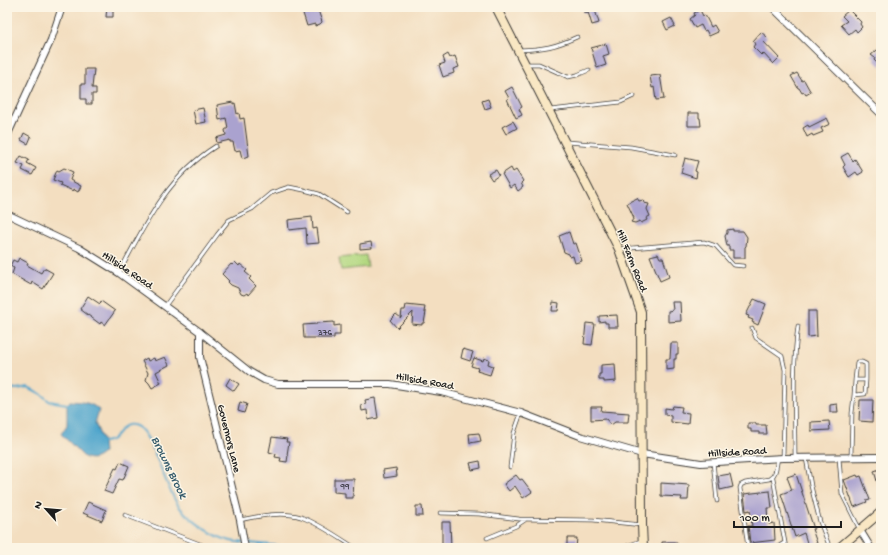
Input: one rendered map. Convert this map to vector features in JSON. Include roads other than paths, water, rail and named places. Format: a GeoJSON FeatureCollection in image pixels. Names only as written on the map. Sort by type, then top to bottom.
{"type":"FeatureCollection","features":[{"type":"Feature","properties":{"kind":"main road","name":"Hill Farm Road"},"geometry":{"type":"LineString","coordinates":[[496,7],[619,249],[641,312],[643,544]]}},
{"type":"Feature","properties":{"kind":"main road"},"geometry":{"type":"LineString","coordinates":[[838,548],[881,512]]}},
{"type":"Feature","properties":{"kind":"street"},"geometry":{"type":"LineString","coordinates":[[7,136],[51,40],[62,7]]}},
{"type":"Feature","properties":{"kind":"street"},"geometry":{"type":"LineString","coordinates":[[772,7],[881,114]]}},
{"type":"Feature","properties":{"kind":"street","name":"Hillside Road"},"geometry":{"type":"LineString","coordinates":[[7,214],[78,248],[118,273],[200,332],[250,372],[264,380],[278,384],[390,384],[440,392],[520,413],[580,436],[642,454],[701,462],[780,458],[881,457]]}},
{"type":"Feature","properties":{"kind":"street","name":"Governors Lane"},"geometry":{"type":"LineString","coordinates":[[200,332],[200,357],[240,520],[245,548]]}},
{"type":"Feature","properties":{"kind":"street"},"geometry":{"type":"LineString","coordinates":[[860,530],[871,548]]}},
{"type":"Feature","properties":{"kind":"lane"},"geometry":{"type":"LineString","coordinates":[[518,50],[546,48],[563,44],[577,36]]}},
{"type":"Feature","properties":{"kind":"lane"},"geometry":{"type":"LineString","coordinates":[[525,64],[539,64],[568,77],[589,70]]}},
{"type":"Feature","properties":{"kind":"lane"},"geometry":{"type":"LineString","coordinates":[[549,111],[621,102],[634,96]]}},
{"type":"Feature","properties":{"kind":"lane"},"geometry":{"type":"LineString","coordinates":[[565,142],[631,147],[675,155]]}},
{"type":"Feature","properties":{"kind":"lane"},"geometry":{"type":"LineString","coordinates":[[118,273],[149,216],[176,180],[203,154],[216,146]]}},
{"type":"Feature","properties":{"kind":"lane"},"geometry":{"type":"LineString","coordinates":[[165,306],[229,220],[252,209],[271,193],[289,187],[304,190],[319,194],[347,212]]}},
{"type":"Feature","properties":{"kind":"lane"},"geometry":{"type":"LineString","coordinates":[[619,249],[704,242],[716,246],[733,265],[743,266]]}},
{"type":"Feature","properties":{"kind":"lane"},"geometry":{"type":"LineString","coordinates":[[795,458],[794,374],[798,326]]}},
{"type":"Feature","properties":{"kind":"lane"},"geometry":{"type":"LineString","coordinates":[[752,328],[756,338],[782,356],[785,370],[780,458],[773,478],[786,548]]}},
{"type":"Feature","properties":{"kind":"lane"},"geometry":{"type":"LineString","coordinates":[[851,457],[852,414],[856,362],[862,362],[866,364],[865,394],[854,395]]}},
{"type":"Feature","properties":{"kind":"lane"},"geometry":{"type":"LineString","coordinates":[[855,380],[866,380]]}},
{"type":"Feature","properties":{"kind":"lane"},"geometry":{"type":"LineString","coordinates":[[510,468],[514,433],[520,413]]}},
{"type":"Feature","properties":{"kind":"lane"},"geometry":{"type":"LineString","coordinates":[[806,458],[820,522],[830,548]]}},
{"type":"Feature","properties":{"kind":"lane"},"geometry":{"type":"LineString","coordinates":[[839,458],[842,494],[860,530]]}},
{"type":"Feature","properties":{"kind":"lane"},"geometry":{"type":"LineString","coordinates":[[713,462],[718,501]]}},
{"type":"Feature","properties":{"kind":"lane"},"geometry":{"type":"LineString","coordinates":[[748,548],[740,488],[741,485],[773,478]]}},
{"type":"Feature","properties":{"kind":"lane"},"geometry":{"type":"LineString","coordinates":[[440,513],[479,514],[526,520],[593,520],[642,525]]}},
{"type":"Feature","properties":{"kind":"lane"},"geometry":{"type":"LineString","coordinates":[[240,520],[270,515],[300,517],[333,534],[355,548]]}},
{"type":"Feature","properties":{"kind":"lane"},"geometry":{"type":"LineString","coordinates":[[125,516],[210,548]]}},
{"type":"Feature","properties":{"kind":"lane"},"geometry":{"type":"LineString","coordinates":[[487,538],[516,526],[526,520]]}},
{"type":"Feature","properties":{"kind":"lane"},"geometry":{"type":"LineString","coordinates":[[776,548],[784,543]]}},
{"type":"Feature","properties":{"kind":"lane"},"geometry":{"type":"LineString","coordinates":[[621,548],[643,544]]}},
{"type":"Feature","properties":{"kind":"water"},"geometry":{"type":"Polygon","coordinates":[[[70,401],[89,404],[99,410],[95,423],[103,442],[104,452],[99,456],[92,459],[84,457],[61,434],[67,425],[67,404],[70,401]]]}},
{"type":"Feature","properties":{"kind":"waterway","name":"Browns Brook"},"geometry":{"type":"LineString","coordinates":[[7,388],[17,389],[28,387],[41,394],[49,401],[67,404],[68,406]]}},
{"type":"Feature","properties":{"kind":"waterway","name":"Browns Brook"},"geometry":{"type":"LineString","coordinates":[[102,442],[114,438],[125,426],[133,425],[138,427],[144,432],[149,441],[176,502],[192,519],[219,537],[231,541],[291,548]]}}]}
